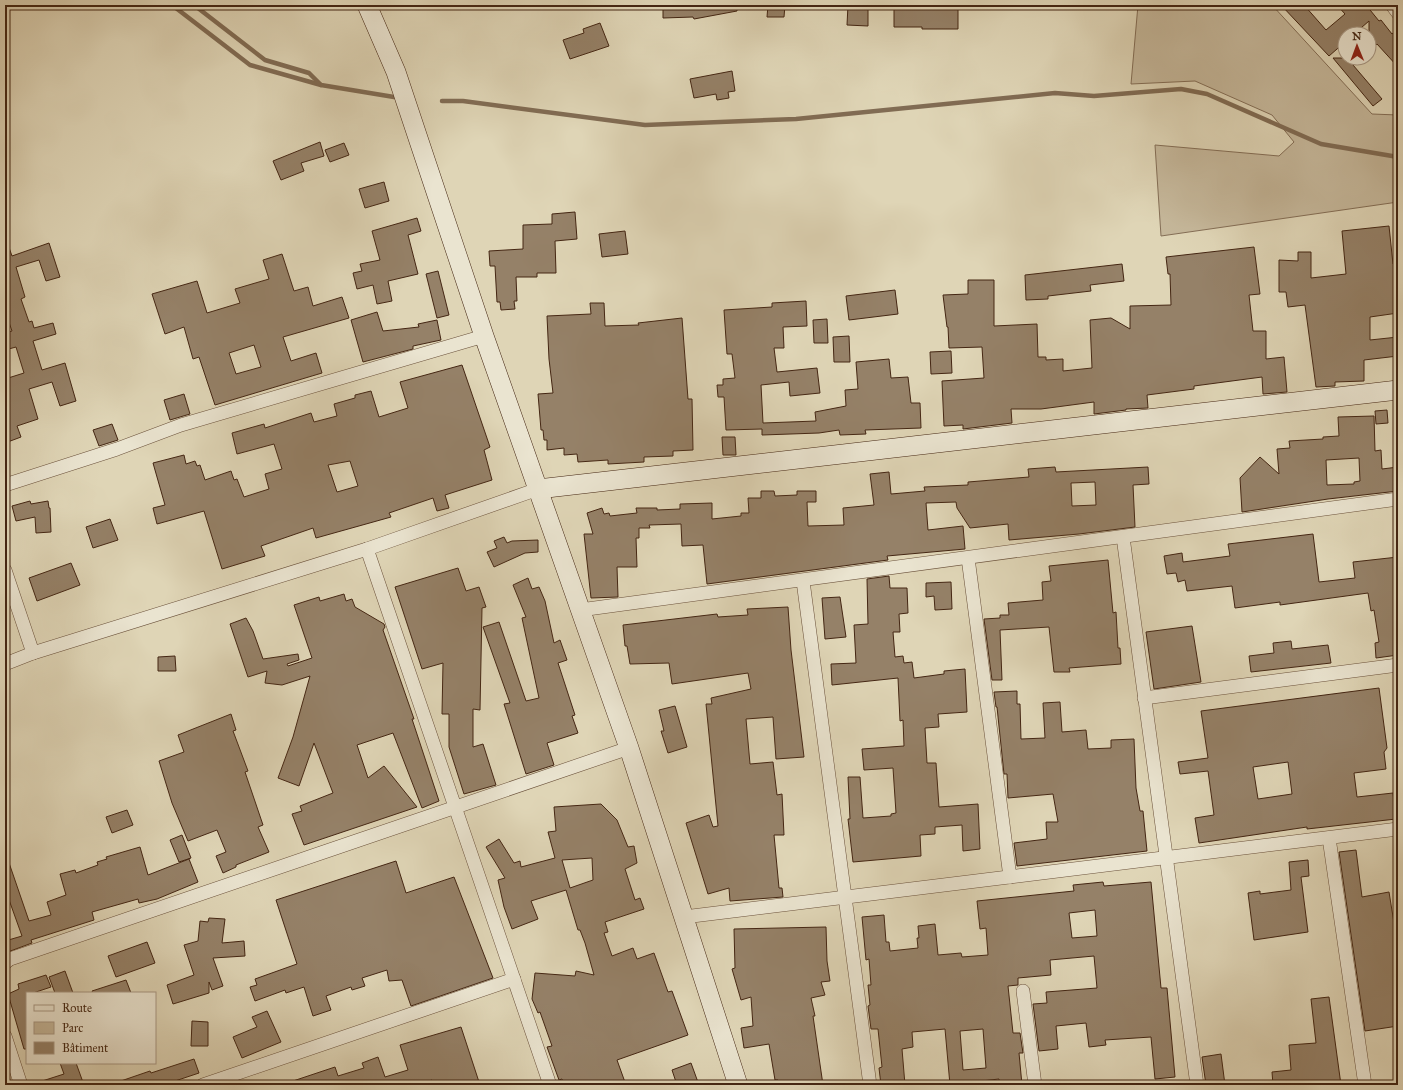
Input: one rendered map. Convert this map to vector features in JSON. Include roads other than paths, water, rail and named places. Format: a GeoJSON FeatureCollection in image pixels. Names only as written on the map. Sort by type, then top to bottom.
{"type":"FeatureCollection","features":[{"type":"Feature","properties":{"kind":"street"},"geometry":{"type":"LineString","coordinates":[[367,5],[396,72],[484,336],[629,748],[738,1085]]}},
{"type":"Feature","properties":{"kind":"street"},"geometry":{"type":"LineString","coordinates":[[1392,5],[1398,13]]}},
{"type":"Feature","properties":{"kind":"street"},"geometry":{"type":"LineString","coordinates":[[5,485],[117,449],[181,425],[484,336]]}},
{"type":"Feature","properties":{"kind":"street"},"geometry":{"type":"LineString","coordinates":[[5,664],[33,653],[367,549],[538,489],[1398,390]]}},
{"type":"Feature","properties":{"kind":"street"},"geometry":{"type":"LineString","coordinates":[[580,610],[803,581],[1398,499]]}},
{"type":"Feature","properties":{"kind":"street"},"geometry":{"type":"LineString","coordinates":[[1123,537],[1197,1085]]}},
{"type":"Feature","properties":{"kind":"street"},"geometry":{"type":"LineString","coordinates":[[367,549],[550,1085]]}},
{"type":"Feature","properties":{"kind":"street"},"geometry":{"type":"LineString","coordinates":[[968,558],[1010,877]]}},
{"type":"Feature","properties":{"kind":"street"},"geometry":{"type":"LineString","coordinates":[[5,570],[33,653]]}},
{"type":"Feature","properties":{"kind":"street"},"geometry":{"type":"LineString","coordinates":[[803,581],[870,1085]]}},
{"type":"Feature","properties":{"kind":"street"},"geometry":{"type":"LineString","coordinates":[[1144,698],[1398,665]]}},
{"type":"Feature","properties":{"kind":"street"},"geometry":{"type":"LineString","coordinates":[[5,963],[10,959],[192,896],[456,808],[629,748]]}},
{"type":"Feature","properties":{"kind":"street"},"geometry":{"type":"LineString","coordinates":[[684,917],[1398,829]]}},
{"type":"Feature","properties":{"kind":"street"},"geometry":{"type":"LineString","coordinates":[[1329,838],[1365,1085]]}},
{"type":"Feature","properties":{"kind":"street"},"geometry":{"type":"LineString","coordinates":[[203,1085],[514,978]]}},
{"type":"Feature","properties":{"kind":"street"},"geometry":{"type":"LineString","coordinates":[[1023,991],[1035,1085]]}},
{"type":"Feature","properties":{"kind":"street"},"geometry":{"type":"LineString","coordinates":[[5,1036],[21,1085]]}},
{"type":"Feature","properties":{"kind":"waterway"},"geometry":{"type":"LineString","coordinates":[[172,5],[250,65],[321,85],[394,97]]}},
{"type":"Feature","properties":{"kind":"waterway"},"geometry":{"type":"LineString","coordinates":[[194,5],[265,60],[309,73],[321,85]]}},
{"type":"Feature","properties":{"kind":"waterway"},"geometry":{"type":"LineString","coordinates":[[442,101],[463,101],[645,125],[796,119],[1055,93],[1094,96],[1181,89],[1207,94],[1321,144],[1398,157]]}}]}
